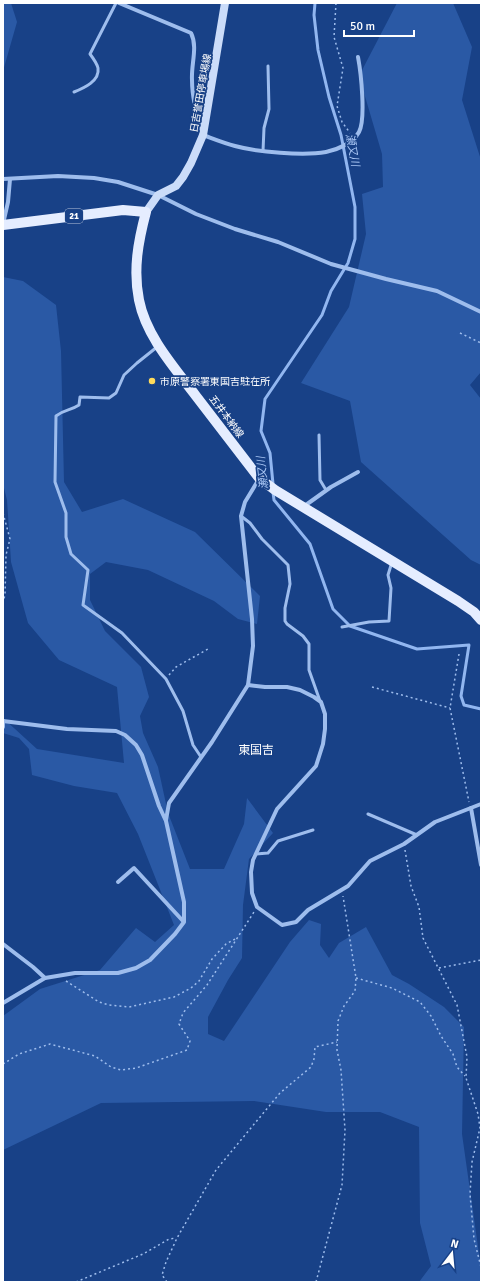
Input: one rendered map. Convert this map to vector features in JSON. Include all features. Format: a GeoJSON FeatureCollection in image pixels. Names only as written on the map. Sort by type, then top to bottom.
{"type":"FeatureCollection","features":[{"type":"Feature","properties":{"kind":"main road","name":"日吉誉田停車場線"},"geometry":{"type":"LineString","coordinates":[[158,194],[176,186],[191,163],[203,135],[225,3]]}},
{"type":"Feature","properties":{"kind":"main road"},"geometry":{"type":"LineString","coordinates":[[146,212],[158,194]]}},
{"type":"Feature","properties":{"kind":"main road","name":"21"},"geometry":{"type":"LineString","coordinates":[[3,225],[123,210],[146,212]]}},
{"type":"Feature","properties":{"kind":"main road","name":"五井本納線"},"geometry":{"type":"LineString","coordinates":[[146,212],[136,256],[139,301],[145,319],[153,337],[259,478],[265,484],[458,601],[474,612],[481,620]]}},
{"type":"Feature","properties":{"kind":"street"},"geometry":{"type":"LineString","coordinates":[[117,3],[191,33],[194,38],[192,79],[196,115],[203,135],[236,146],[263,151],[300,153],[325,152],[344,146],[358,133],[362,120],[358,57]]}},
{"type":"Feature","properties":{"kind":"street"},"geometry":{"type":"LineString","coordinates":[[3,179],[58,176],[94,178],[118,182],[158,194],[196,214],[235,229],[278,242],[331,264],[437,291],[481,312]]}},
{"type":"Feature","properties":{"kind":"street"},"geometry":{"type":"LineString","coordinates":[[3,225],[8,202],[10,179]]}},
{"type":"Feature","properties":{"kind":"street"},"geometry":{"type":"LineString","coordinates":[[303,507],[326,490],[358,472]]}},
{"type":"Feature","properties":{"kind":"street"},"geometry":{"type":"LineString","coordinates":[[166,821],[169,804],[248,685],[253,646],[252,619],[241,516],[245,502],[259,478]]}},
{"type":"Feature","properties":{"kind":"street"},"geometry":{"type":"LineString","coordinates":[[248,685],[265,687],[287,686],[314,697],[321,702],[325,714],[323,744],[316,766],[277,809],[253,860],[251,872],[252,893],[257,907],[282,925],[296,922],[308,910],[348,886],[370,861],[404,844],[435,822],[481,804]]}},
{"type":"Feature","properties":{"kind":"street"},"geometry":{"type":"LineString","coordinates":[[3,727],[3,721],[60,728],[116,731],[125,735],[136,745],[142,755],[159,806],[166,821],[184,902],[184,922],[175,934],[150,960],[136,968],[118,972],[75,973],[45,978],[3,1004]]}},
{"type":"Feature","properties":{"kind":"street"},"geometry":{"type":"LineString","coordinates":[[471,808],[481,865]]}},
{"type":"Feature","properties":{"kind":"street"},"geometry":{"type":"LineString","coordinates":[[118,882],[134,868],[184,922]]}},
{"type":"Feature","properties":{"kind":"street"},"geometry":{"type":"LineString","coordinates":[[3,944],[34,967],[45,978]]}},
{"type":"Feature","properties":{"kind":"lane"},"geometry":{"type":"LineString","coordinates":[[74,92],[92,83],[97,75],[98,68],[90,54],[117,3]]}},
{"type":"Feature","properties":{"kind":"lane"},"geometry":{"type":"LineString","coordinates":[[263,151],[264,128],[270,109],[268,66]]}},
{"type":"Feature","properties":{"kind":"lane"},"geometry":{"type":"LineString","coordinates":[[159,345],[124,375],[116,393],[109,398],[80,397],[79,405],[74,408],[63,410],[56,416],[55,482],[66,513],[66,536],[71,554],[88,570],[83,605],[122,633],[166,680],[183,711],[193,744],[201,757]]}},
{"type":"Feature","properties":{"kind":"lane"},"geometry":{"type":"LineString","coordinates":[[319,435],[320,480],[326,490]]}},
{"type":"Feature","properties":{"kind":"lane"},"geometry":{"type":"LineString","coordinates":[[241,516],[250,523],[262,539],[288,565],[290,584],[285,608],[285,621],[303,636],[309,644],[309,670],[321,702]]}},
{"type":"Feature","properties":{"kind":"lane"},"geometry":{"type":"LineString","coordinates":[[342,627],[369,622],[388,621],[390,615],[391,588],[388,575],[392,561]]}},
{"type":"Feature","properties":{"kind":"lane"},"geometry":{"type":"LineString","coordinates":[[368,814],[417,834]]}},
{"type":"Feature","properties":{"kind":"lane"},"geometry":{"type":"LineString","coordinates":[[256,854],[268,853],[278,841],[313,830]]}},
{"type":"Feature","properties":{"kind":"path"},"geometry":{"type":"LineString","coordinates":[[336,3],[334,37],[342,68],[338,106],[342,122],[353,138]]}},
{"type":"Feature","properties":{"kind":"path"},"geometry":{"type":"LineString","coordinates":[[460,333],[481,343]]}},
{"type":"Feature","properties":{"kind":"path"},"geometry":{"type":"LineString","coordinates":[[3,513],[10,539],[6,555],[5,596],[3,600]]}},
{"type":"Feature","properties":{"kind":"path"},"geometry":{"type":"LineString","coordinates":[[166,680],[176,668],[208,649]]}},
{"type":"Feature","properties":{"kind":"path"},"geometry":{"type":"LineString","coordinates":[[458,654],[450,708],[471,808]]}},
{"type":"Feature","properties":{"kind":"path"},"geometry":{"type":"LineString","coordinates":[[372,687],[450,708]]}},
{"type":"Feature","properties":{"kind":"path"},"geometry":{"type":"LineString","coordinates":[[404,844],[411,886],[419,907],[424,938],[457,1005],[467,1057],[466,1078]]}},
{"type":"Feature","properties":{"kind":"path"},"geometry":{"type":"LineString","coordinates":[[316,1282],[342,1185],[344,1169],[345,1130],[341,1070],[337,1050],[338,1021],[344,1006],[356,991],[356,978],[342,889]]}},
{"type":"Feature","properties":{"kind":"path"},"geometry":{"type":"LineString","coordinates":[[3,1064],[19,1054],[50,1044],[94,1056],[111,1067],[121,1070],[136,1068],[187,1050],[190,1041],[179,1024],[183,1013],[208,985],[257,907]]}},
{"type":"Feature","properties":{"kind":"path"},"geometry":{"type":"LineString","coordinates":[[64,980],[100,1002],[109,1005],[129,1007],[174,997],[191,988],[198,981],[212,959],[226,944],[238,937]]}},
{"type":"Feature","properties":{"kind":"path"},"geometry":{"type":"LineString","coordinates":[[439,968],[481,960]]}},
{"type":"Feature","properties":{"kind":"path"},"geometry":{"type":"LineString","coordinates":[[356,978],[392,988],[420,1002],[431,1016],[441,1036],[453,1054],[457,1067],[466,1078],[478,1114],[480,1128],[472,1162],[470,1194],[474,1239],[481,1267]]}},
{"type":"Feature","properties":{"kind":"path"},"geometry":{"type":"LineString","coordinates":[[167,1282],[162,1275],[166,1262],[177,1238],[216,1170],[280,1093],[311,1067],[314,1059],[315,1047],[337,1042]]}},
{"type":"Feature","properties":{"kind":"path"},"geometry":{"type":"LineString","coordinates":[[76,1282],[143,1254],[169,1239],[177,1238]]}},
{"type":"Feature","properties":{"kind":"shaded area"},"geometry":{"type":"Polygon","coordinates":[[[3,3],[11,3],[17,22],[3,71],[3,3]]]}},
{"type":"Feature","properties":{"kind":"shaded area"},"geometry":{"type":"Polygon","coordinates":[[[397,3],[453,3],[472,47],[462,100],[481,160],[481,372],[470,385],[481,399],[481,565],[471,560],[361,462],[350,401],[301,383],[349,307],[366,234],[362,194],[383,187],[382,154],[359,76],[397,3]]]}},
{"type":"Feature","properties":{"kind":"shaded area"},"geometry":{"type":"Polygon","coordinates":[[[3,277],[23,281],[56,305],[61,351],[64,482],[82,512],[123,499],[195,532],[260,596],[257,624],[238,619],[214,601],[148,570],[106,562],[90,574],[90,600],[105,631],[141,667],[149,697],[140,716],[143,733],[158,767],[168,813],[190,869],[224,869],[244,824],[247,798],[273,833],[249,859],[243,905],[242,958],[208,1017],[208,1034],[224,1041],[290,942],[309,920],[321,924],[320,945],[329,958],[339,943],[366,927],[392,975],[409,984],[444,1007],[464,1027],[462,1134],[481,1268],[481,1282],[419,1282],[431,1266],[420,1223],[419,1127],[380,1112],[326,1112],[254,1101],[101,1103],[3,1150],[3,1016],[40,989],[100,970],[136,928],[155,942],[174,925],[138,834],[117,793],[74,786],[32,775],[29,749],[19,738],[3,733],[3,718],[37,749],[124,763],[117,687],[59,660],[28,623],[11,562],[7,500],[3,484],[3,277]]]}},
{"type":"Feature","properties":{"kind":"waterway","name":"瀬又川"},"geometry":{"type":"LineString","coordinates":[[273,484],[270,453],[261,431],[265,399],[322,315],[331,291],[348,263],[355,239],[355,207],[341,135],[329,97],[318,50],[314,15],[315,3]]}},
{"type":"Feature","properties":{"kind":"waterway","name":"瀬又川"},"geometry":{"type":"LineString","coordinates":[[273,492],[274,500],[310,544],[333,609],[350,626],[417,649],[469,645],[461,696],[464,705],[481,709]]}},
{"type":"Feature","properties":{"kind":"place","name":"市原警察署東国吉駐在所"},"geometry":{"type":"Point","coordinates":[152,381]}},
{"type":"Feature","properties":{"kind":"district","name":"東国吉"},"geometry":{"type":"Point","coordinates":[256,750]}}]}
